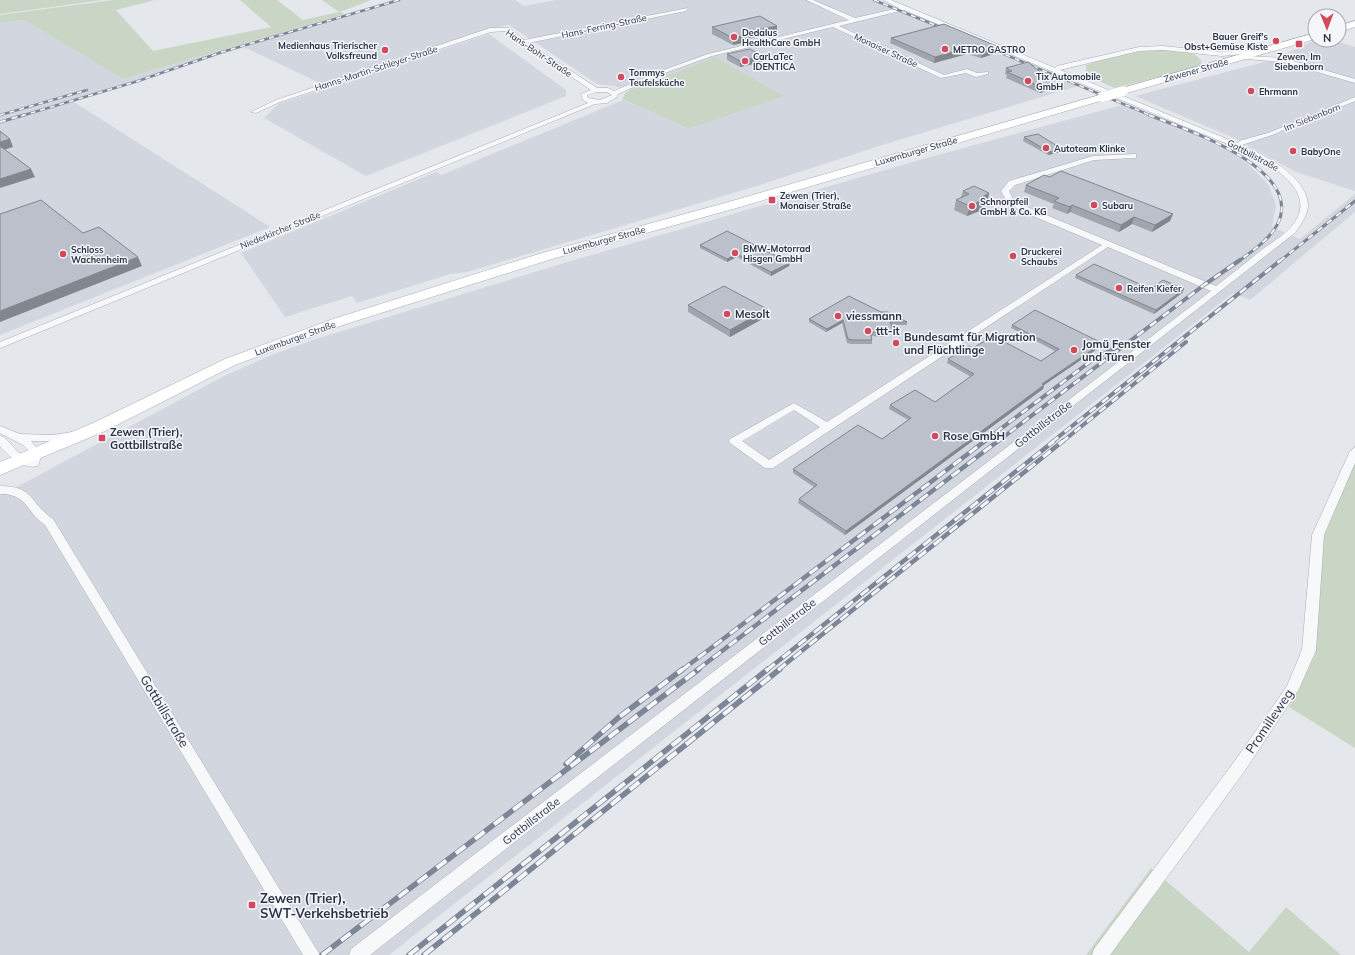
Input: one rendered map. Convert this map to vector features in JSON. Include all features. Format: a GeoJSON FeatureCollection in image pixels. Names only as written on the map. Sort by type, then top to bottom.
{"type":"FeatureCollection","features":[{"type":"Feature","properties":{"kind":"main road","name":"Zewener Straße"},"geometry":{"type":"LineString","coordinates":[[1113,94],[1203,63],[1236,58],[1307,38]]}},
{"type":"Feature","properties":{"kind":"main road","name":"Luxemburger Straße"},"geometry":{"type":"LineString","coordinates":[[0,469],[31,459],[230,362],[345,320],[547,256],[729,206],[1113,94]]}},
{"type":"Feature","properties":{"kind":"main road","name":"Luxemburger Straße"},"geometry":{"type":"LineString","coordinates":[[0,481],[31,459]]}},
{"type":"Feature","properties":{"kind":"street","name":"Monaiser Straße"},"geometry":{"type":"LineString","coordinates":[[809,0],[854,20]]}},
{"type":"Feature","properties":{"kind":"street","name":"Gottbillstraße"},"geometry":{"type":"LineString","coordinates":[[357,955],[1217,290],[1293,230],[1303,216],[1305,210],[1304,199],[1299,189],[1287,176],[1269,163],[1238,146],[886,0]]}},
{"type":"Feature","properties":{"kind":"street","name":"Hans-Ferring-Straße"},"geometry":{"type":"LineString","coordinates":[[523,42],[686,8]]}},
{"type":"Feature","properties":{"kind":"street","name":"Monaiser Straße"},"geometry":{"type":"LineString","coordinates":[[595,102],[612,99],[615,96],[611,92],[710,55],[905,8]]}},
{"type":"Feature","properties":{"kind":"street","name":"Monaiser Straße"},"geometry":{"type":"LineString","coordinates":[[833,25],[940,75]]}},
{"type":"Feature","properties":{"kind":"street","name":"Hans-Bohr-Straße"},"geometry":{"type":"LineString","coordinates":[[500,28],[507,29],[523,42],[596,90]]}},
{"type":"Feature","properties":{"kind":"street","name":"Hanns-Martin-Schleyer-Straße"},"geometry":{"type":"LineString","coordinates":[[254,112],[278,101],[490,30],[500,28]]}},
{"type":"Feature","properties":{"kind":"street"},"geometry":{"type":"LineString","coordinates":[[1278,46],[1276,54],[1288,62]]}},
{"type":"Feature","properties":{"kind":"street"},"geometry":{"type":"LineString","coordinates":[[1057,70],[1071,64],[1086,62],[1139,49],[1163,48],[1226,54],[1266,50]]}},
{"type":"Feature","properties":{"kind":"street"},"geometry":{"type":"LineString","coordinates":[[1184,50],[1203,63]]}},
{"type":"Feature","properties":{"kind":"street"},"geometry":{"type":"LineString","coordinates":[[1236,58],[1265,58],[1288,62],[1355,82]]}},
{"type":"Feature","properties":{"kind":"street"},"geometry":{"type":"LineString","coordinates":[[1037,62],[1071,64]]}},
{"type":"Feature","properties":{"kind":"street"},"geometry":{"type":"LineString","coordinates":[[1057,70],[1077,68],[1086,62]]}},
{"type":"Feature","properties":{"kind":"street"},"geometry":{"type":"LineString","coordinates":[[929,78],[940,75],[943,77],[967,71],[979,77],[986,73]]}},
{"type":"Feature","properties":{"kind":"street"},"geometry":{"type":"LineString","coordinates":[[1079,73],[1094,86]]}},
{"type":"Feature","properties":{"kind":"street","name":"Hans-Bohr-Straße"},"geometry":{"type":"LineString","coordinates":[[577,78],[586,95]]}},
{"type":"Feature","properties":{"kind":"street"},"geometry":{"type":"LineString","coordinates":[[595,102],[586,95],[596,90],[611,92]]}},
{"type":"Feature","properties":{"kind":"street","name":"Niederkircher Straße"},"geometry":{"type":"LineString","coordinates":[[560,115],[586,95]]}},
{"type":"Feature","properties":{"kind":"street","name":"Im Siebenborn"},"geometry":{"type":"LineString","coordinates":[[1238,146],[1258,140],[1355,99]]}},
{"type":"Feature","properties":{"kind":"street","name":"Niederkircher Straße"},"geometry":{"type":"LineString","coordinates":[[0,345],[595,102]]}},
{"type":"Feature","properties":{"kind":"street"},"geometry":{"type":"LineString","coordinates":[[1195,127],[1227,135],[1258,140],[1261,151],[1269,163]]}},
{"type":"Feature","properties":{"kind":"street"},"geometry":{"type":"LineString","coordinates":[[1133,156],[1093,158],[1012,183],[1005,191],[1006,196],[1015,205],[1217,290]]}},
{"type":"Feature","properties":{"kind":"street"},"geometry":{"type":"LineString","coordinates":[[827,427],[794,406],[734,441],[769,465],[1108,244]]}},
{"type":"Feature","properties":{"kind":"street"},"geometry":{"type":"LineString","coordinates":[[17,437],[59,438],[99,427]]}},
{"type":"Feature","properties":{"kind":"street"},"geometry":{"type":"LineString","coordinates":[[0,429],[17,437],[33,448],[31,459],[12,453],[0,439]]}},
{"type":"Feature","properties":{"kind":"street","name":"Promilleweg"},"geometry":{"type":"LineString","coordinates":[[1100,955],[1239,767],[1292,689],[1309,650],[1318,535],[1355,451]]}},
{"type":"Feature","properties":{"kind":"street","name":"Gottbillstraße"},"geometry":{"type":"LineString","coordinates":[[0,490],[11,489],[20,492],[32,504],[40,518],[49,522],[312,955]]}},
{"type":"Feature","properties":{"kind":"shaded area"},"geometry":{"type":"Polygon","coordinates":[[[394,0],[515,0],[524,6],[556,0],[873,0],[1078,86],[879,146],[757,186],[467,272],[450,274],[357,303],[352,296],[285,317],[241,253],[436,172],[441,175],[623,100],[689,129],[785,96],[715,57],[630,90],[597,84],[509,25],[489,29],[322,84],[244,47],[74,102],[270,227],[0,335],[0,23],[24,20],[123,79],[394,0]]]}},
{"type":"Feature","properties":{"kind":"shaded area"},"geometry":{"type":"Polygon","coordinates":[[[489,34],[566,90],[566,96],[366,176],[264,118],[278,104],[489,34]]]}},
{"type":"Feature","properties":{"kind":"shaded area"},"geometry":{"type":"Polygon","coordinates":[[[1307,44],[1307,48],[1347,48],[1347,45],[1355,47],[1355,191],[1296,172],[1236,139],[1135,96],[1268,61],[1307,44]]]}},
{"type":"Feature","properties":{"kind":"shaded area"},"geometry":{"type":"Polygon","coordinates":[[[1122,105],[1207,140],[1234,154],[1250,166],[1268,184],[1276,205],[1272,227],[1300,239],[1355,194],[1355,212],[1250,300],[1233,293],[389,955],[0,955],[0,496],[226,375],[274,354],[316,339],[571,261],[916,161],[1122,105]]]}},
{"type":"Feature","properties":{"kind":"green space"},"geometry":{"type":"Polygon","coordinates":[[[0,0],[103,0],[0,14],[0,0]]]}},
{"type":"Feature","properties":{"kind":"green space"},"geometry":{"type":"Polygon","coordinates":[[[113,0],[155,0],[116,10],[153,51],[271,27],[240,0],[277,0],[303,20],[339,12],[322,0],[371,0],[340,12],[345,14],[123,79],[24,20],[0,23],[0,15],[113,0]]]}},
{"type":"Feature","properties":{"kind":"green space"},"geometry":{"type":"Polygon","coordinates":[[[1159,49],[1184,51],[1195,55],[1202,63],[1193,68],[1115,88],[1094,79],[1086,71],[1086,65],[1095,62],[1132,53],[1159,49]]]}},
{"type":"Feature","properties":{"kind":"green space"},"geometry":{"type":"Polygon","coordinates":[[[715,57],[785,96],[689,129],[622,99],[626,92],[630,90],[715,57]]]}},
{"type":"Feature","properties":{"kind":"green space"},"geometry":{"type":"Polygon","coordinates":[[[1355,462],[1355,748],[1289,707],[1315,655],[1323,532],[1355,462]]]}},
{"type":"Feature","properties":{"kind":"green space"},"geometry":{"type":"Polygon","coordinates":[[[1151,868],[1249,952],[1286,907],[1341,955],[1086,955],[1151,868]]]}},
{"type":"Feature","properties":{"kind":"building"},"geometry":{"type":"Polygon","coordinates":[[[760,16],[777,26],[743,33],[747,35],[733,38],[712,27],[760,16]]]}},
{"type":"Feature","properties":{"kind":"building","name":"METRO GASTRO"},"geometry":{"type":"Polygon","coordinates":[[[944,24],[999,47],[982,52],[968,48],[935,57],[891,38],[944,24]]]}},
{"type":"Feature","properties":{"kind":"building"},"geometry":{"type":"Polygon","coordinates":[[[750,49],[763,56],[740,61],[727,54],[750,49]]]}},
{"type":"Feature","properties":{"kind":"building"},"geometry":{"type":"Polygon","coordinates":[[[1028,62],[1054,83],[1041,87],[1007,72],[1012,71],[1006,68],[1028,62]]]}},
{"type":"Feature","properties":{"kind":"building"},"geometry":{"type":"Polygon","coordinates":[[[0,131],[10,139],[0,142],[0,131]]]}},
{"type":"Feature","properties":{"kind":"building"},"geometry":{"type":"Polygon","coordinates":[[[1038,134],[1062,149],[1049,152],[1024,137],[1038,134]]]}},
{"type":"Feature","properties":{"kind":"building"},"geometry":{"type":"Polygon","coordinates":[[[0,146],[31,169],[0,179],[0,146]]]}},
{"type":"Feature","properties":{"kind":"building","name":"Subaru"},"geometry":{"type":"Polygon","coordinates":[[[1061,171],[1173,214],[1155,225],[1134,217],[1121,225],[1072,205],[1070,207],[1054,201],[1059,198],[1026,185],[1044,175],[1050,177],[1061,171]]]}},
{"type":"Feature","properties":{"kind":"building"},"geometry":{"type":"Polygon","coordinates":[[[974,186],[989,193],[981,198],[984,199],[970,206],[956,200],[969,194],[963,191],[974,186]]]}},
{"type":"Feature","properties":{"kind":"building","name":"Schloss Wachenheim"},"geometry":{"type":"Polygon","coordinates":[[[41,200],[83,233],[99,227],[138,257],[0,311],[0,214],[41,200]]]}},
{"type":"Feature","properties":{"kind":"building","name":"BMW-Motorrad Hisgen GmbH"},"geometry":{"type":"Polygon","coordinates":[[[727,231],[790,263],[771,272],[737,254],[727,259],[700,245],[727,231]]]}},
{"type":"Feature","properties":{"kind":"building","name":"Reifen Kiefer"},"geometry":{"type":"Polygon","coordinates":[[[1094,264],[1151,289],[1163,280],[1184,289],[1156,310],[1076,275],[1094,264]]]}},
{"type":"Feature","properties":{"kind":"building","name":"Mesolt"},"geometry":{"type":"Polygon","coordinates":[[[724,286],[767,309],[730,330],[688,305],[724,286]]]}},
{"type":"Feature","properties":{"kind":"building"},"geometry":{"type":"Polygon","coordinates":[[[849,296],[881,312],[888,312],[907,322],[890,322],[893,330],[884,330],[885,333],[870,332],[872,340],[852,340],[848,339],[843,320],[827,329],[809,319],[849,296]]]}},
{"type":"Feature","properties":{"kind":"building","name":"Rose GmbH"},"geometry":{"type":"Polygon","coordinates":[[[1035,310],[1102,343],[1042,384],[1044,385],[846,531],[799,499],[817,485],[793,469],[858,425],[882,439],[911,418],[890,405],[915,390],[935,402],[974,374],[948,359],[969,346],[973,348],[993,336],[1041,361],[1059,349],[1012,325],[1035,310]]]}},
{"type":"Feature","properties":{"kind":"railway"},"geometry":{"type":"LineString","coordinates":[[21,116],[138,81],[222,52],[399,0]]}},
{"type":"Feature","properties":{"kind":"railway"},"geometry":{"type":"LineString","coordinates":[[874,0],[947,30]]}},
{"type":"Feature","properties":{"kind":"railway"},"geometry":{"type":"LineString","coordinates":[[987,47],[1152,116]]}},
{"type":"Feature","properties":{"kind":"railway"},"geometry":{"type":"LineString","coordinates":[[0,115],[87,90]]}},
{"type":"Feature","properties":{"kind":"railway"},"geometry":{"type":"LineString","coordinates":[[0,122],[24,115]]}},
{"type":"Feature","properties":{"kind":"railway"},"geometry":{"type":"LineString","coordinates":[[1149,115],[1213,141],[1237,154],[1259,169],[1275,186],[1282,205],[1277,225],[1270,236],[1239,261]]}},
{"type":"Feature","properties":{"kind":"railway"},"geometry":{"type":"LineString","coordinates":[[1280,261],[1355,201]]}},
{"type":"Feature","properties":{"kind":"railway"},"geometry":{"type":"LineString","coordinates":[[997,442],[1204,285],[1240,260]]}},
{"type":"Feature","properties":{"kind":"railway"},"geometry":{"type":"LineString","coordinates":[[1052,442],[1281,260]]}},
{"type":"Feature","properties":{"kind":"railway"},"geometry":{"type":"LineString","coordinates":[[1062,442],[1186,342]]}},
{"type":"Feature","properties":{"kind":"railway"},"geometry":{"type":"LineString","coordinates":[[983,442],[1091,361],[1118,346]]}},
{"type":"Feature","properties":{"kind":"railway"},"geometry":{"type":"LineString","coordinates":[[682,670],[985,441]]}},
{"type":"Feature","properties":{"kind":"railway"},"geometry":{"type":"LineString","coordinates":[[697,670],[998,441]]}},
{"type":"Feature","properties":{"kind":"railway"},"geometry":{"type":"LineString","coordinates":[[767,670],[1054,441]]}},
{"type":"Feature","properties":{"kind":"railway"},"geometry":{"type":"LineString","coordinates":[[778,670],[1063,441]]}},
{"type":"Feature","properties":{"kind":"railway"},"geometry":{"type":"LineString","coordinates":[[566,764],[618,718],[683,669]]}},
{"type":"Feature","properties":{"kind":"railway"},"geometry":{"type":"LineString","coordinates":[[322,955],[699,669]]}},
{"type":"Feature","properties":{"kind":"railway"},"geometry":{"type":"LineString","coordinates":[[409,955],[768,669]]}},
{"type":"Feature","properties":{"kind":"railway"},"geometry":{"type":"LineString","coordinates":[[424,955],[780,669]]}},
{"type":"Feature","properties":{"kind":"place","name":"Dedalus HealthCare GmbH"},"geometry":{"type":"Point","coordinates":[734,37]}},
{"type":"Feature","properties":{"kind":"place","name":"Bauer Greif's Obst+Gemüse Kiste"},"geometry":{"type":"Point","coordinates":[1276,41]}},
{"type":"Feature","properties":{"kind":"place","name":"Zewen, Im Siebenborn"},"geometry":{"type":"Point","coordinates":[1299,44]}},
{"type":"Feature","properties":{"kind":"place","name":"METRO GASTRO"},"geometry":{"type":"Point","coordinates":[945,49]}},
{"type":"Feature","properties":{"kind":"place","name":"Medienhaus Trierischer Volksfreund"},"geometry":{"type":"Point","coordinates":[385,50]}},
{"type":"Feature","properties":{"kind":"place","name":"CarLaTec IDENTICA"},"geometry":{"type":"Point","coordinates":[745,61]}},
{"type":"Feature","properties":{"kind":"place","name":"Tommys Teufelsküche"},"geometry":{"type":"Point","coordinates":[621,77]}},
{"type":"Feature","properties":{"kind":"place","name":"Tix Automobile GmbH"},"geometry":{"type":"Point","coordinates":[1028,81]}},
{"type":"Feature","properties":{"kind":"place","name":"Ehrmann"},"geometry":{"type":"Point","coordinates":[1251,91]}},
{"type":"Feature","properties":{"kind":"place","name":"Autoteam Klinke"},"geometry":{"type":"Point","coordinates":[1046,148]}},
{"type":"Feature","properties":{"kind":"place","name":"BabyOne"},"geometry":{"type":"Point","coordinates":[1293,151]}},
{"type":"Feature","properties":{"kind":"place","name":"Zewen (Trier), Monaiser Straße"},"geometry":{"type":"Point","coordinates":[772,200]}},
{"type":"Feature","properties":{"kind":"place","name":"Subaru"},"geometry":{"type":"Point","coordinates":[1094,205]}},
{"type":"Feature","properties":{"kind":"place","name":"Schnorpfeil GmbH & Co. KG"},"geometry":{"type":"Point","coordinates":[972,206]}},
{"type":"Feature","properties":{"kind":"place","name":"BMW-Motorrad Hisgen GmbH"},"geometry":{"type":"Point","coordinates":[735,253]}},
{"type":"Feature","properties":{"kind":"place","name":"Schloss Wachenheim"},"geometry":{"type":"Point","coordinates":[63,254]}},
{"type":"Feature","properties":{"kind":"place","name":"Druckerei Schaubs"},"geometry":{"type":"Point","coordinates":[1013,256]}},
{"type":"Feature","properties":{"kind":"place","name":"Reifen Kiefer"},"geometry":{"type":"Point","coordinates":[1119,288]}},
{"type":"Feature","properties":{"kind":"place","name":"Mesolt"},"geometry":{"type":"Point","coordinates":[727,314]}},
{"type":"Feature","properties":{"kind":"place","name":"viessmann"},"geometry":{"type":"Point","coordinates":[838,316]}},
{"type":"Feature","properties":{"kind":"place","name":"ttt-it"},"geometry":{"type":"Point","coordinates":[868,331]}},
{"type":"Feature","properties":{"kind":"place","name":"Bundesamt für Migration und Flüchtlinge"},"geometry":{"type":"Point","coordinates":[896,343]}},
{"type":"Feature","properties":{"kind":"place","name":"Jomü Fenster und Türen"},"geometry":{"type":"Point","coordinates":[1074,350]}},
{"type":"Feature","properties":{"kind":"place","name":"Rose GmbH"},"geometry":{"type":"Point","coordinates":[935,436]}},
{"type":"Feature","properties":{"kind":"place","name":"Zewen (Trier), Gottbillstraße"},"geometry":{"type":"Point","coordinates":[102,438]}},
{"type":"Feature","properties":{"kind":"place","name":"Zewen (Trier), SWT-Verkehsbetrieb"},"geometry":{"type":"Point","coordinates":[252,905]}}]}
